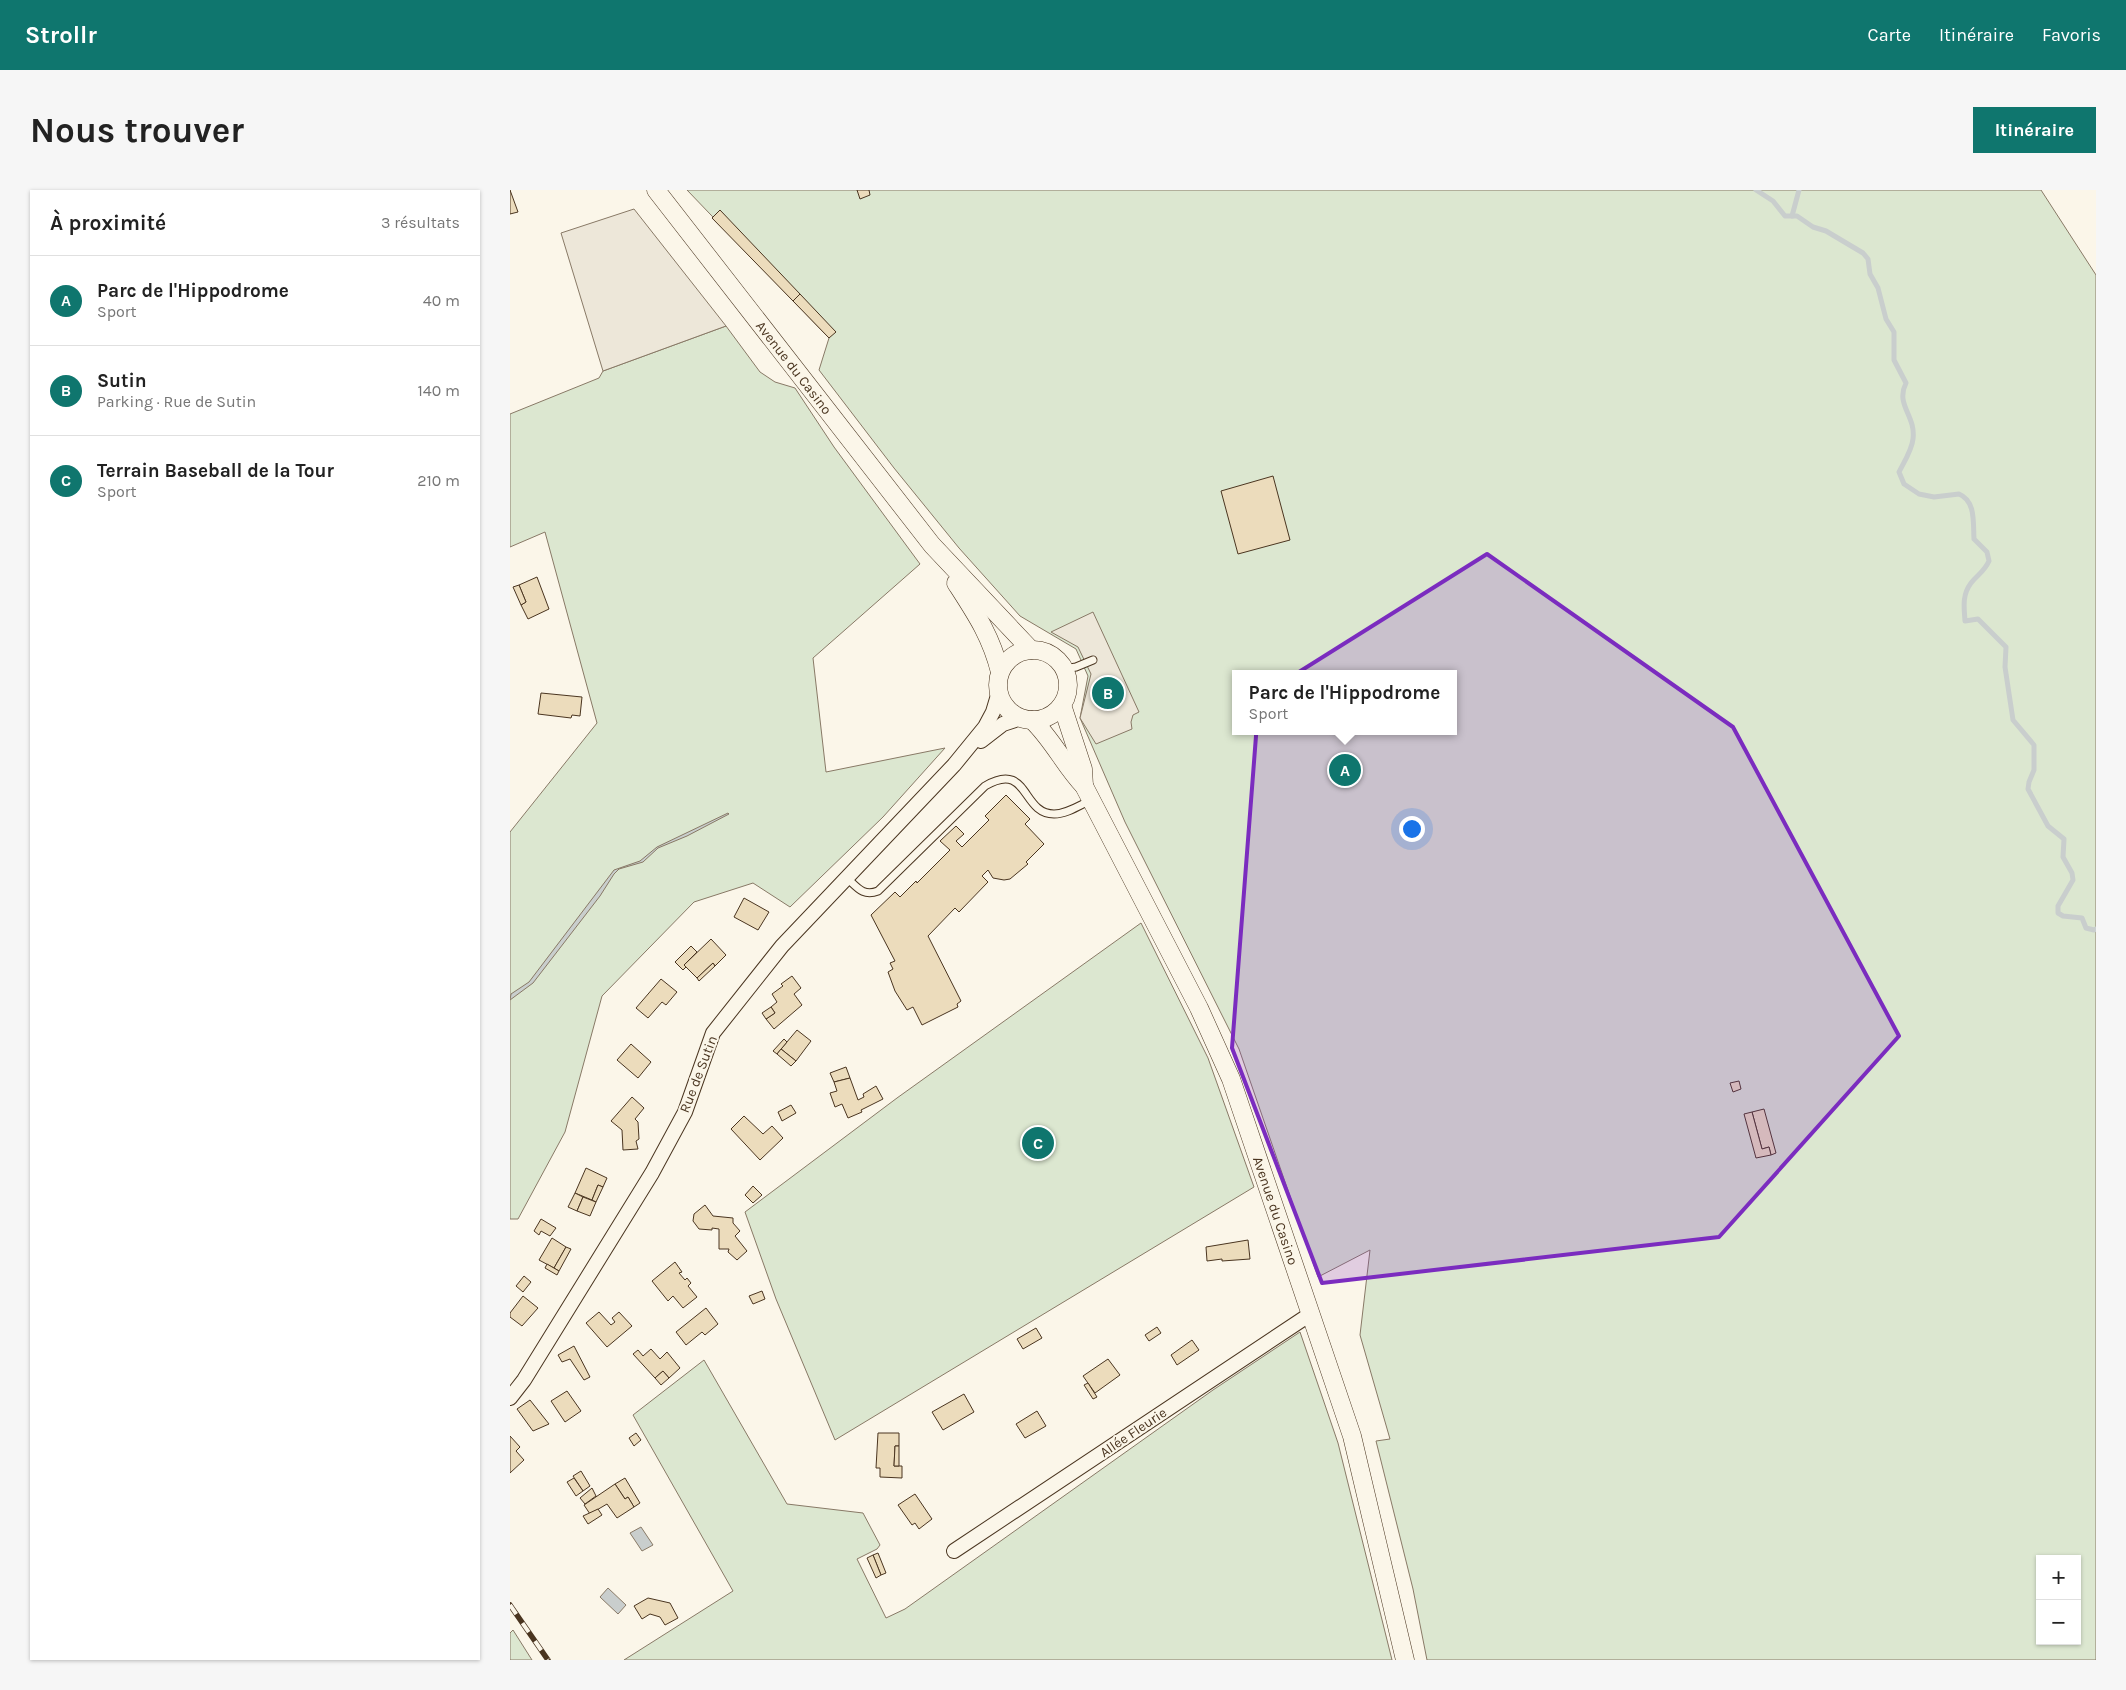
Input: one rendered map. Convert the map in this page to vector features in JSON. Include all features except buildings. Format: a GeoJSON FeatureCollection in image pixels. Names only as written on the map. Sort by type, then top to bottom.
{"type":"FeatureCollection","features":[{"type":"Feature","properties":{"kind":"street","name":"Avenue du Casino"},"geometry":{"type":"LineString","coordinates":[[656,190],[932,544]]}},
{"type":"Feature","properties":{"kind":"street"},"geometry":{"type":"LineString","coordinates":[[932,544],[1031,650]]}},
{"type":"Feature","properties":{"kind":"street"},"geometry":{"type":"LineString","coordinates":[[932,544],[994,647],[1000,672],[999,692],[1003,703],[1010,712],[1026,719],[1052,742],[1087,793]]}},
{"type":"Feature","properties":{"kind":"street"},"geometry":{"type":"LineString","coordinates":[[1000,672],[1013,657],[1031,650],[1051,654],[1059,660],[1064,669],[1069,687],[1062,706],[1054,714],[1044,719],[1026,719]]}},
{"type":"Feature","properties":{"kind":"street","name":"Rue de Sutin"},"geometry":{"type":"LineString","coordinates":[[510,1398],[524,1380],[652,1174],[685,1112],[713,1033],[782,946],[954,765],[985,727],[993,712],[999,692]]}},
{"type":"Feature","properties":{"kind":"street"},"geometry":{"type":"LineString","coordinates":[[1062,706],[1083,769],[1087,793]]}},
{"type":"Feature","properties":{"kind":"street","name":"Rue de Sutin"},"geometry":{"type":"LineString","coordinates":[[954,765],[997,728],[1012,720],[1026,719]]}},
{"type":"Feature","properties":{"kind":"street","name":"Avenue du Casino"},"geometry":{"type":"LineString","coordinates":[[1087,793],[1199,1008],[1231,1080],[1352,1436],[1405,1660]]}},
{"type":"Feature","properties":{"kind":"street","name":"Allée Fleurie"},"geometry":{"type":"LineString","coordinates":[[954,1551],[1306,1317],[1312,1315]]}},
{"type":"Feature","properties":{"kind":"lane"},"geometry":{"type":"LineString","coordinates":[[1064,669],[1076,667],[1093,660]]}},
{"type":"Feature","properties":{"kind":"lane"},"geometry":{"type":"LineString","coordinates":[[847,878],[857,889],[865,893],[878,891],[985,786],[998,779],[1008,778],[1016,781],[1041,810],[1054,814],[1068,811],[1087,793]]}},
{"type":"Feature","properties":{"kind":"highlighted area"},"geometry":{"type":"Polygon","coordinates":[[[1487,554],[1733,727],[1899,1036],[1719,1237],[1322,1283],[1232,1048],[1259,697],[1487,554]]]}},
{"type":"Feature","properties":{"kind":"green space"},"geometry":{"type":"Polygon","coordinates":[[[687,190],[2041,190],[2096,275],[2096,1660],[1427,1660],[1413,1589],[1376,1441],[1390,1439],[1360,1335],[1370,1250],[1318,1277],[1239,1049],[1125,822],[1080,718],[1088,676],[1076,649],[1020,616],[959,548],[894,468],[819,370],[829,338],[687,190]]]}},
{"type":"Feature","properties":{"kind":"green space"},"geometry":{"type":"Polygon","coordinates":[[[726,326],[760,372],[775,382],[795,388],[834,447],[920,564],[813,658],[826,772],[945,748],[883,817],[790,907],[753,883],[694,902],[602,996],[565,1132],[518,1219],[510,1219],[510,832],[597,723],[545,532],[510,547],[510,414],[599,378],[603,371],[726,326]]]}},
{"type":"Feature","properties":{"kind":"green space"},"geometry":{"type":"Polygon","coordinates":[[[1141,923],[1208,1058],[1254,1187],[835,1440],[776,1299],[745,1212],[897,1098],[1141,923]]]}},
{"type":"Feature","properties":{"kind":"green space"},"geometry":{"type":"Polygon","coordinates":[[[1300,1332],[1338,1443],[1392,1660],[624,1660],[733,1591],[633,1415],[704,1360],[787,1504],[863,1513],[880,1545],[877,1549],[857,1559],[886,1618],[905,1609],[1213,1390],[1300,1332]]]}},
{"type":"Feature","properties":{"kind":"green space"},"geometry":{"type":"Polygon","coordinates":[[[513,1630],[532,1660],[510,1660],[510,1633],[513,1630]]]}},
{"type":"Feature","properties":{"kind":"shaded area"},"geometry":{"type":"Polygon","coordinates":[[[634,209],[726,326],[603,371],[561,233],[634,209]]]}},
{"type":"Feature","properties":{"kind":"shaded area"},"geometry":{"type":"Polygon","coordinates":[[[1093,612],[1139,712],[1133,715],[1132,729],[1096,744],[1080,718],[1091,674],[1078,647],[1051,632],[1093,612]]]}},
{"type":"Feature","properties":{"kind":"shaded area"},"geometry":{"type":"Polygon","coordinates":[[[728,813],[687,836],[658,848],[643,862],[619,869],[533,983],[510,1000],[511,994],[529,982],[614,870],[640,861],[657,847],[728,813]]]}},
{"type":"Feature","properties":{"kind":"shaded area"},"geometry":{"type":"Polygon","coordinates":[[[641,1527],[653,1545],[642,1551],[630,1533],[641,1527]]]}},
{"type":"Feature","properties":{"kind":"shaded area"},"geometry":{"type":"Polygon","coordinates":[[[608,1588],[626,1605],[618,1614],[600,1597],[608,1588]]]}},
{"type":"Feature","properties":{"kind":"waterway"},"geometry":{"type":"LineString","coordinates":[[1756,190],[1773,201],[1785,216],[1797,216],[1813,227],[1826,231],[1863,253],[1868,259],[1870,274],[1878,288],[1886,319],[1894,332],[1894,360],[1906,383],[1903,398],[1912,423],[1913,439],[1911,447],[1899,472],[1904,484],[1919,494],[1934,497],[1959,494],[1964,497],[1971,507],[1974,539],[1987,552],[1989,561],[1966,592],[1964,601],[1965,621],[1978,619],[2006,647],[2005,667],[2013,720],[2034,745],[2034,770],[2028,789],[2048,826],[2064,839],[2063,857],[2072,873],[2073,880],[2058,906],[2058,913],[2063,916],[2082,918],[2086,928],[2096,929]]}},
{"type":"Feature","properties":{"kind":"waterway"},"geometry":{"type":"LineString","coordinates":[[1792,216],[1799,190]]}},
{"type":"Feature","properties":{"kind":"railway"},"geometry":{"type":"LineString","coordinates":[[510,1605],[548,1660]]}},
{"type":"Feature","properties":{"kind":"place","name":"Sutin"},"geometry":{"type":"Point","coordinates":[1108,693]}},
{"type":"Feature","properties":{"kind":"place","name":"Parc de l'Hippodrome"},"geometry":{"type":"Point","coordinates":[1345,770]}},
{"type":"Feature","properties":{"kind":"place","name":"Terrain Baseball de la Tour"},"geometry":{"type":"Point","coordinates":[1038,1143]}}]}
